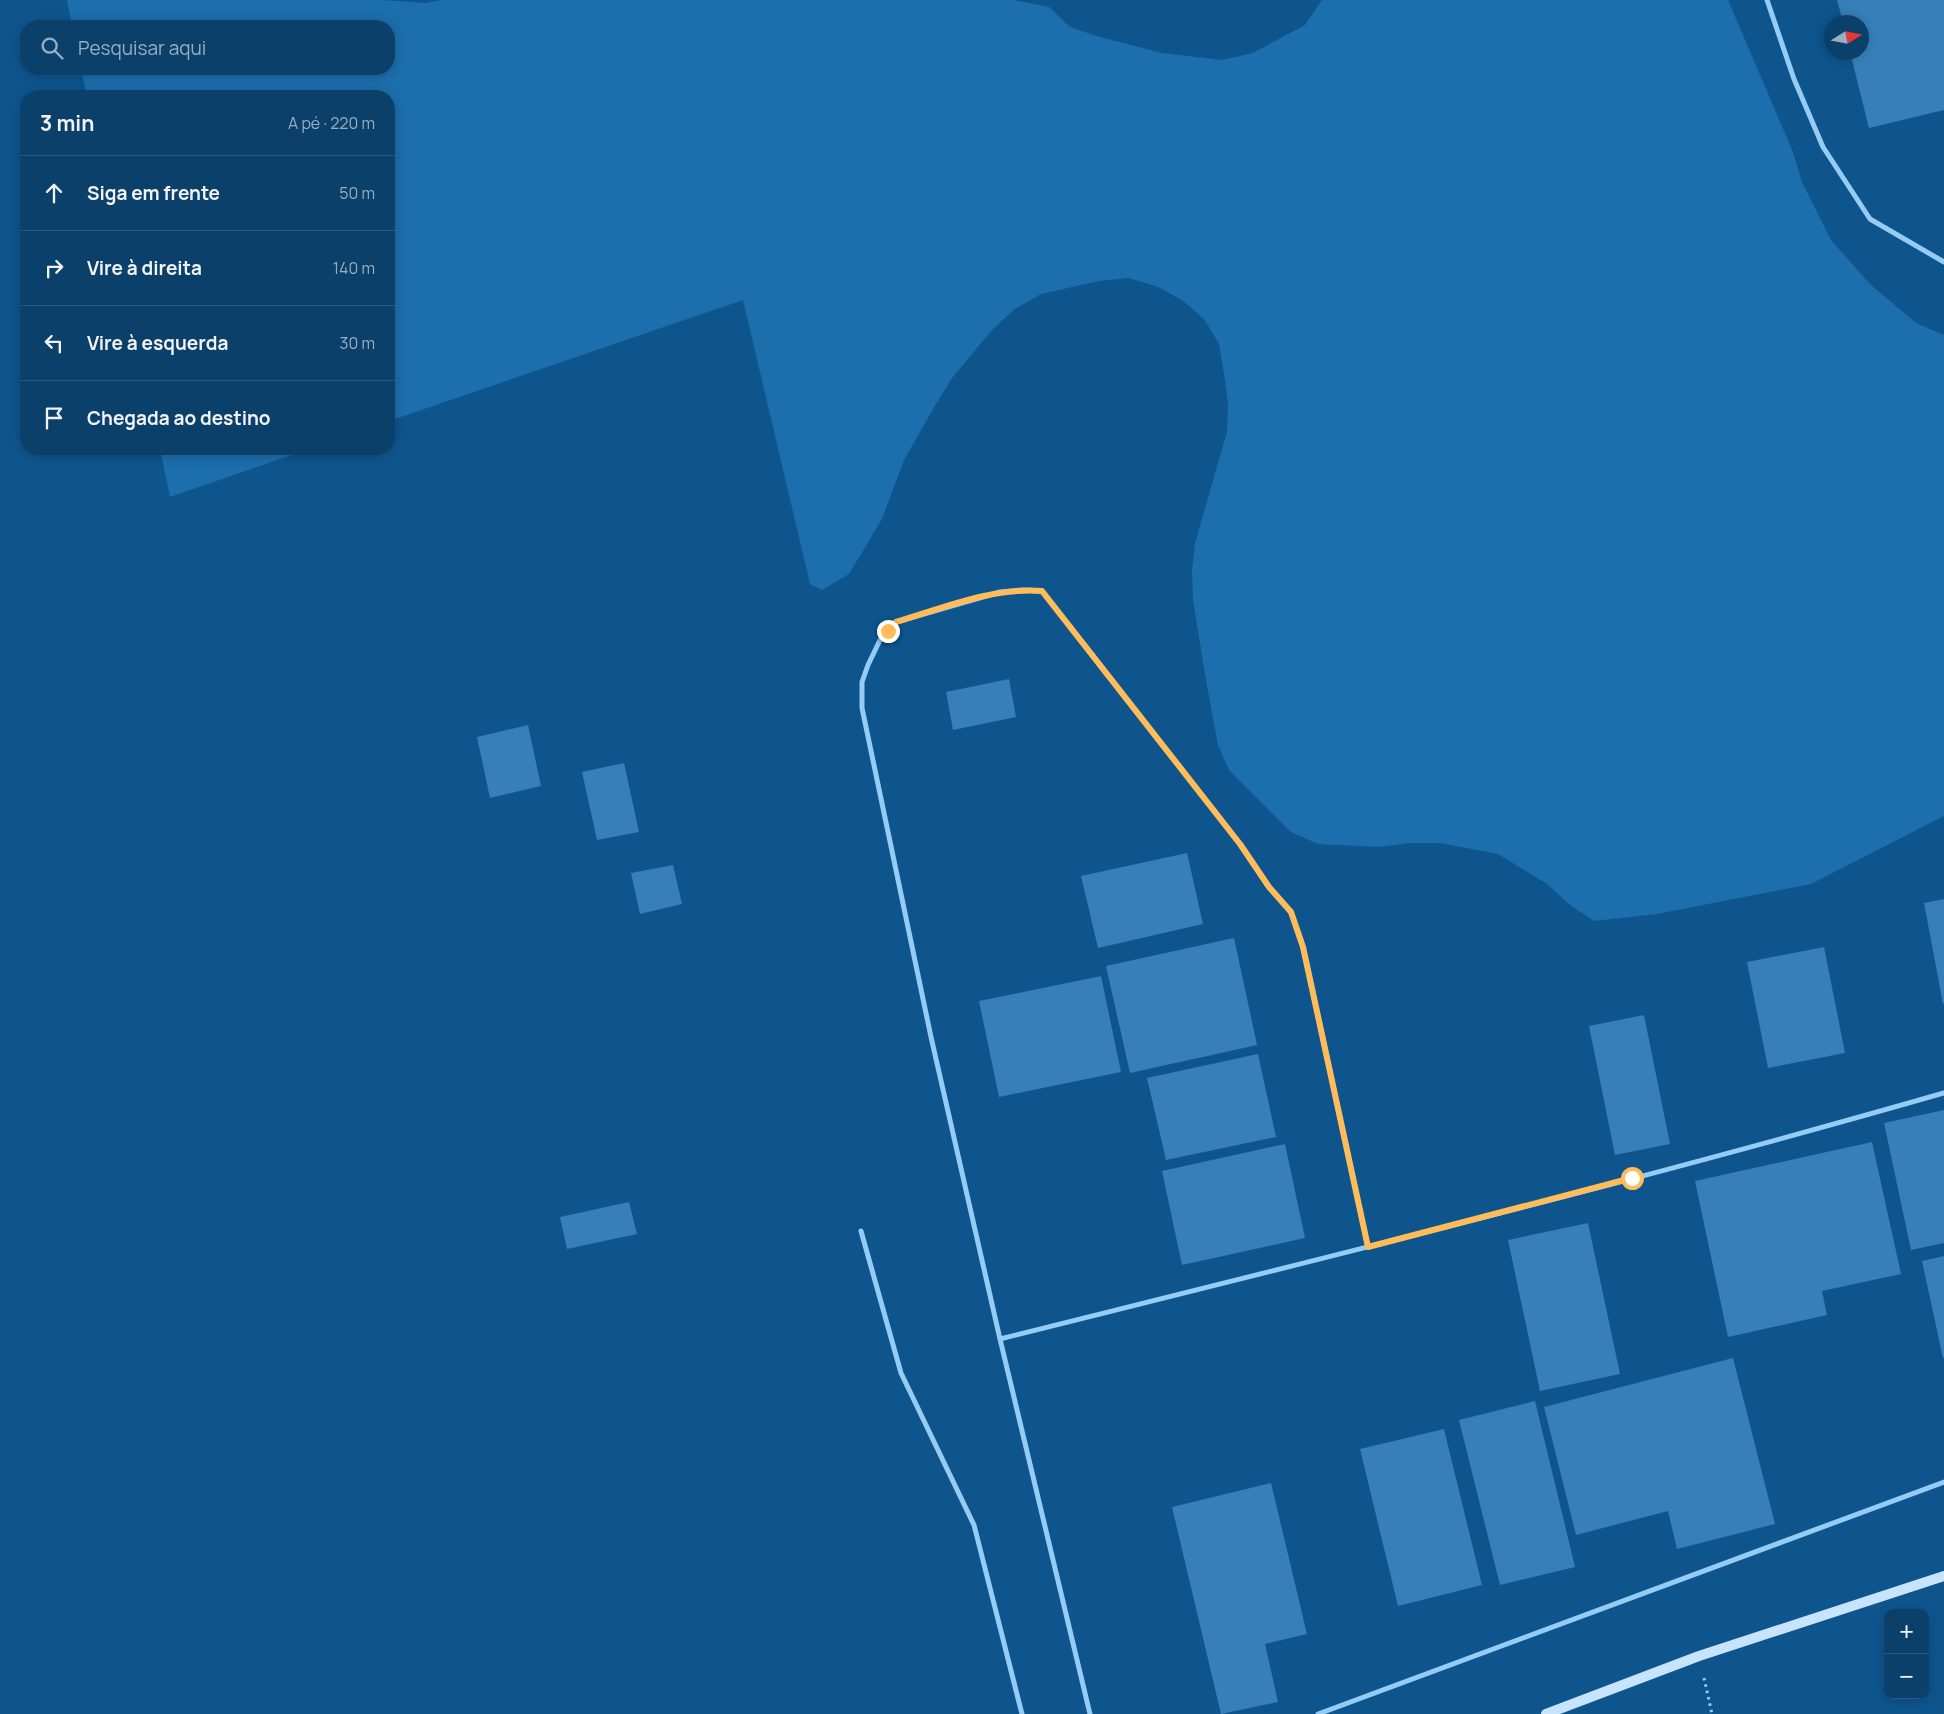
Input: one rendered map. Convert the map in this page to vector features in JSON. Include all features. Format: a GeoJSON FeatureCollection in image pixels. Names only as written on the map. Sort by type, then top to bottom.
{"type":"FeatureCollection","features":[{"type":"Feature","properties":{"kind":"main road"},"geometry":{"type":"LineString","coordinates":[[1546,1714],[1699,1656],[1944,1576]]}},
{"type":"Feature","properties":{"kind":"street"},"geometry":{"type":"LineString","coordinates":[[1767,0],[1794,80],[1823,147],[1870,219],[1944,262]]}},
{"type":"Feature","properties":{"kind":"street"},"geometry":{"type":"LineString","coordinates":[[1090,1714],[1000,1339],[929,1028],[862,708],[865,674],[880,640],[896,622],[1000,592],[1042,591],[1240,844],[1269,887],[1291,912],[1303,947],[1368,1247]]}},
{"type":"Feature","properties":{"kind":"street"},"geometry":{"type":"LineString","coordinates":[[1000,1339],[1368,1247],[1802,1134],[1944,1093]]}},
{"type":"Feature","properties":{"kind":"street"},"geometry":{"type":"LineString","coordinates":[[861,1231],[901,1373],[974,1525],[1022,1714]]}},
{"type":"Feature","properties":{"kind":"street"},"geometry":{"type":"LineString","coordinates":[[1318,1714],[1944,1482]]}},
{"type":"Feature","properties":{"kind":"path"},"geometry":{"type":"LineString","coordinates":[[1699,1656],[1712,1714]]}},
{"type":"Feature","properties":{"kind":"shaded area"},"geometry":{"type":"Polygon","coordinates":[[[67,0],[382,0],[426,3],[441,0],[1013,0],[1049,7],[1070,27],[1100,37],[1162,53],[1222,60],[1253,53],[1305,25],[1322,0],[1728,0],[1793,152],[1802,182],[1831,240],[1871,285],[1916,323],[1944,335],[1944,816],[1811,884],[1657,914],[1594,921],[1570,905],[1547,884],[1498,854],[1440,843],[1410,843],[1378,847],[1318,844],[1291,832],[1229,770],[1218,745],[1193,600],[1192,571],[1195,543],[1227,432],[1228,404],[1219,344],[1204,319],[1182,300],[1156,286],[1128,278],[1099,281],[1041,294],[1015,309],[992,330],[952,378],[904,460],[882,519],[849,574],[822,590],[810,584],[743,300],[395,419],[395,90],[86,90],[82,75],[395,75],[395,20],[71,20],[67,0]]]}},
{"type":"Feature","properties":{"kind":"shaded area"},"geometry":{"type":"Polygon","coordinates":[[[161,455],[292,455],[170,497],[161,455]]]}},
{"type":"Feature","properties":{"kind":"building"},"geometry":{"type":"Polygon","coordinates":[[[1837,0],[1944,0],[1944,110],[1869,128],[1852,60],[1869,60],[1869,15],[1841,15],[1837,0]]]}},
{"type":"Feature","properties":{"kind":"building"},"geometry":{"type":"Polygon","coordinates":[[[1009,679],[1016,717],[953,730],[946,692],[1009,679]]]}},
{"type":"Feature","properties":{"kind":"building"},"geometry":{"type":"Polygon","coordinates":[[[528,725],[541,786],[490,798],[477,737],[528,725]]]}},
{"type":"Feature","properties":{"kind":"building"},"geometry":{"type":"Polygon","coordinates":[[[624,763],[639,832],[597,840],[582,772],[624,763]]]}},
{"type":"Feature","properties":{"kind":"building"},"geometry":{"type":"Polygon","coordinates":[[[1187,853],[1203,924],[1098,948],[1081,876],[1187,853]]]}},
{"type":"Feature","properties":{"kind":"building"},"geometry":{"type":"Polygon","coordinates":[[[673,865],[682,904],[640,914],[631,873],[673,865]]]}},
{"type":"Feature","properties":{"kind":"building"},"geometry":{"type":"Polygon","coordinates":[[[1944,899],[1944,1003],[1943,1004],[1924,903],[1944,899]]]}},
{"type":"Feature","properties":{"kind":"building"},"geometry":{"type":"Polygon","coordinates":[[[1234,938],[1257,1045],[1130,1073],[1106,966],[1234,938]]]}},
{"type":"Feature","properties":{"kind":"building"},"geometry":{"type":"Polygon","coordinates":[[[1824,947],[1845,1053],[1768,1068],[1747,962],[1824,947]]]}},
{"type":"Feature","properties":{"kind":"building"},"geometry":{"type":"Polygon","coordinates":[[[1101,976],[1121,1072],[999,1097],[979,1001],[1101,976]]]}},
{"type":"Feature","properties":{"kind":"building"},"geometry":{"type":"Polygon","coordinates":[[[1644,1015],[1670,1144],[1615,1155],[1589,1026],[1644,1015]]]}},
{"type":"Feature","properties":{"kind":"building"},"geometry":{"type":"Polygon","coordinates":[[[1258,1054],[1276,1137],[1166,1160],[1147,1078],[1258,1054]]]}},
{"type":"Feature","properties":{"kind":"building"},"geometry":{"type":"Polygon","coordinates":[[[1944,1110],[1944,1243],[1911,1250],[1884,1123],[1944,1110]]]}},
{"type":"Feature","properties":{"kind":"building"},"geometry":{"type":"Polygon","coordinates":[[[1872,1142],[1901,1274],[1822,1291],[1827,1315],[1728,1337],[1695,1181],[1872,1142]]]}},
{"type":"Feature","properties":{"kind":"building"},"geometry":{"type":"Polygon","coordinates":[[[1285,1144],[1305,1238],[1182,1265],[1162,1171],[1285,1144]]]}},
{"type":"Feature","properties":{"kind":"building"},"geometry":{"type":"Polygon","coordinates":[[[629,1202],[637,1234],[567,1249],[560,1217],[629,1202]]]}},
{"type":"Feature","properties":{"kind":"building"},"geometry":{"type":"Polygon","coordinates":[[[1588,1223],[1620,1374],[1540,1391],[1508,1240],[1588,1223]]]}},
{"type":"Feature","properties":{"kind":"building"},"geometry":{"type":"Polygon","coordinates":[[[1944,1256],[1944,1358],[1943,1358],[1922,1261],[1944,1256]]]}},
{"type":"Feature","properties":{"kind":"building"},"geometry":{"type":"Polygon","coordinates":[[[1733,1358],[1775,1524],[1677,1549],[1668,1511],[1576,1535],[1544,1407],[1733,1358]]]}},
{"type":"Feature","properties":{"kind":"building"},"geometry":{"type":"Polygon","coordinates":[[[1535,1401],[1575,1567],[1500,1585],[1459,1420],[1535,1401]]]}},
{"type":"Feature","properties":{"kind":"building"},"geometry":{"type":"Polygon","coordinates":[[[1444,1429],[1482,1585],[1398,1606],[1360,1449],[1444,1429]]]}},
{"type":"Feature","properties":{"kind":"building"},"geometry":{"type":"Polygon","coordinates":[[[1271,1483],[1307,1634],[1265,1644],[1278,1702],[1221,1714],[1172,1507],[1271,1483]]]}},
{"type":"Feature","properties":{"kind":"route"},"geometry":{"type":"LineString","coordinates":[[888,631],[896,622],[1000,592],[1042,591],[1054,610],[1240,844],[1269,887],[1291,912],[1303,947],[1368,1247],[1632,1178]]}}]}
